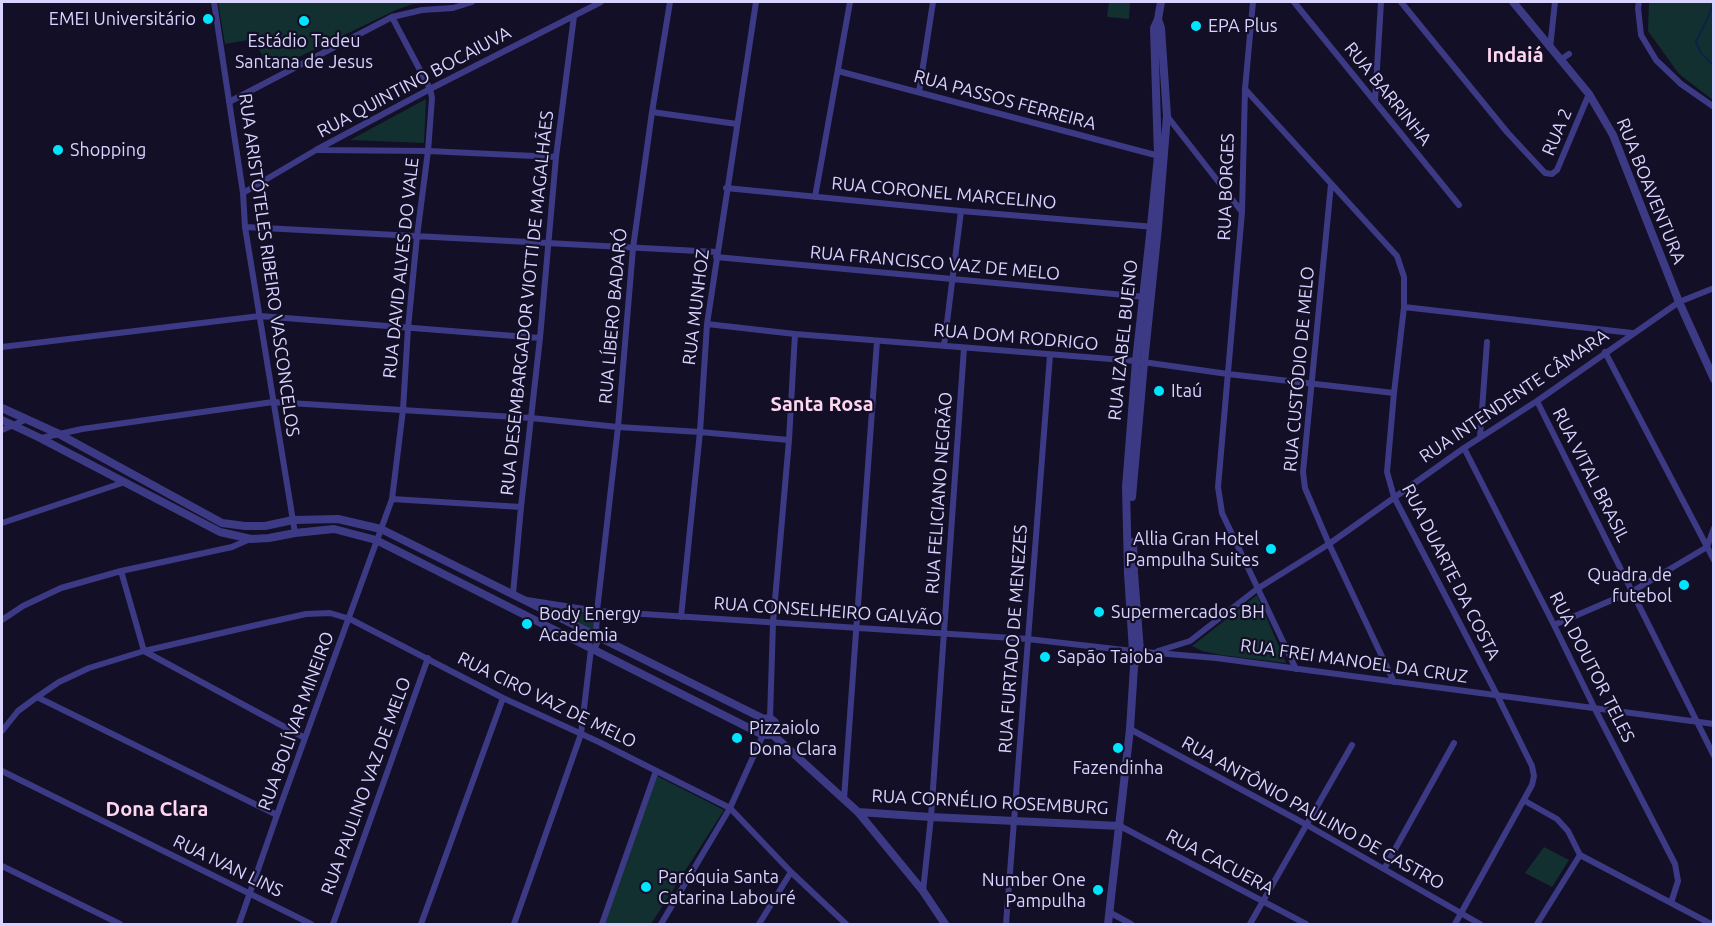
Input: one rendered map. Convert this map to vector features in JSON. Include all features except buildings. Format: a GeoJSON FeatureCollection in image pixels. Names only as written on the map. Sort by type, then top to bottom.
{"type":"FeatureCollection","features":[{"type":"Feature","properties":{"kind":"street","name":"RUA ARISTÓTELES RIBEIRO VASCONCELOS"},"geometry":{"type":"LineString","coordinates":[[214,2],[243,192],[245,227],[295,533]]}},
{"type":"Feature","properties":{"kind":"street"},"geometry":{"type":"LineString","coordinates":[[229,102],[392,17],[422,10],[453,8],[472,2]]}},
{"type":"Feature","properties":{"kind":"street","name":"RUA QUINTINO BOCAIUVA"},"geometry":{"type":"LineString","coordinates":[[243,192],[430,89],[601,2]]}},
{"type":"Feature","properties":{"kind":"street","name":"RUA LÍBERO BADARÓ"},"geometry":{"type":"LineString","coordinates":[[514,924],[581,734],[591,649],[597,645],[598,640],[596,635],[597,611],[618,427],[633,248],[670,2]]}},
{"type":"Feature","properties":{"kind":"street","name":"RUA MUNHOZ"},"geometry":{"type":"LineString","coordinates":[[681,617],[700,432],[706,324],[756,2]]}},
{"type":"Feature","properties":{"kind":"street"},"geometry":{"type":"LineString","coordinates":[[815,197],[850,2]]}},
{"type":"Feature","properties":{"kind":"street"},"geometry":{"type":"LineString","coordinates":[[919,92],[933,2]]}},
{"type":"Feature","properties":{"kind":"street","name":"RUA IZABEL BUENO"},"geometry":{"type":"LineString","coordinates":[[1108,924],[1131,729],[1136,651],[1128,573],[1126,487],[1161,157],[1154,72],[1154,28],[1161,2]]}},
{"type":"Feature","properties":{"kind":"street","name":"RUA BORGES"},"geometry":{"type":"LineString","coordinates":[[1253,2],[1245,89],[1242,212],[1218,487],[1222,513],[1296,669]]}},
{"type":"Feature","properties":{"kind":"street","name":"RUA BARRINHA"},"geometry":{"type":"LineString","coordinates":[[1294,2],[1459,205]]}},
{"type":"Feature","properties":{"kind":"street"},"geometry":{"type":"LineString","coordinates":[[1375,101],[1381,2]]}},
{"type":"Feature","properties":{"kind":"street","name":"RUA 2"},"geometry":{"type":"LineString","coordinates":[[1401,2],[1507,132],[1545,173],[1552,174],[1557,170],[1589,94]]}},
{"type":"Feature","properties":{"kind":"street","name":"RUA BOAVENTURA"},"geometry":{"type":"LineString","coordinates":[[1513,2],[1589,94],[1613,135],[1679,302],[1713,379]]}},
{"type":"Feature","properties":{"kind":"street"},"geometry":{"type":"LineString","coordinates":[[1550,48],[1554,2]]}},
{"type":"Feature","properties":{"kind":"street"},"geometry":{"type":"LineString","coordinates":[[1639,2],[1641,35],[1656,60],[1681,84],[1713,107]]}},
{"type":"Feature","properties":{"kind":"street","name":"RUA DESEMBARGADOR VIOTTI DE MAGALHÃES"},"geometry":{"type":"LineString","coordinates":[[513,594],[540,338],[556,157],[574,16]]}},
{"type":"Feature","properties":{"kind":"street","name":"RUA DAVID ALVES DO VALE"},"geometry":{"type":"LineString","coordinates":[[381,529],[392,499],[403,410],[408,328],[432,99],[430,89],[392,17]]}},
{"type":"Feature","properties":{"kind":"street","name":"RUA IZABEL BUENO"},"geometry":{"type":"LineString","coordinates":[[1158,19],[1161,28],[1167,116],[1170,126],[1161,157]]}},
{"type":"Feature","properties":{"kind":"street"},"geometry":{"type":"LineString","coordinates":[[1560,60],[1569,54]]}},
{"type":"Feature","properties":{"kind":"street","name":"RUA PASSOS FERREIRA"},"geometry":{"type":"LineString","coordinates":[[838,71],[1161,157]]}},
{"type":"Feature","properties":{"kind":"street"},"geometry":{"type":"LineString","coordinates":[[1154,72],[1161,107],[1167,116]]}},
{"type":"Feature","properties":{"kind":"street","name":"RUA DUARTE DA COSTA"},"geometry":{"type":"LineString","coordinates":[[1245,89],[1398,256],[1404,277],[1404,307],[1387,472],[1394,497],[1532,766],[1533,785],[1455,924]]}},
{"type":"Feature","properties":{"kind":"street"},"geometry":{"type":"LineString","coordinates":[[652,112],[737,124]]}},
{"type":"Feature","properties":{"kind":"street"},"geometry":{"type":"LineString","coordinates":[[1170,126],[1242,212]]}},
{"type":"Feature","properties":{"kind":"street"},"geometry":{"type":"LineString","coordinates":[[316,150],[428,151],[556,157]]}},
{"type":"Feature","properties":{"kind":"street","name":"RUA CUSTÓDIO DE MELO"},"geometry":{"type":"LineString","coordinates":[[1331,184],[1303,472],[1305,488],[1394,682]]}},
{"type":"Feature","properties":{"kind":"street","name":"RUA CORONEL MARCELINO"},"geometry":{"type":"LineString","coordinates":[[726,188],[1155,227]]}},
{"type":"Feature","properties":{"kind":"street"},"geometry":{"type":"LineString","coordinates":[[944,346],[960,210]]}},
{"type":"Feature","properties":{"kind":"street","name":"RUA FRANCISCO VAZ DE MELO"},"geometry":{"type":"LineString","coordinates":[[245,227],[633,248],[1147,297]]}},
{"type":"Feature","properties":{"kind":"street","name":"RUA INTENDENTE CÂMARA"},"geometry":{"type":"LineString","coordinates":[[1155,652],[1190,641],[1257,589],[1329,544],[1464,448],[1537,401],[1679,302],[1713,288]]}},
{"type":"Feature","properties":{"kind":"street"},"geometry":{"type":"LineString","coordinates":[[1404,307],[1633,334]]}},
{"type":"Feature","properties":{"kind":"street"},"geometry":{"type":"LineString","coordinates":[[2,347],[260,316],[540,338]]}},
{"type":"Feature","properties":{"kind":"street","name":"RUA DOM RODRIGO"},"geometry":{"type":"LineString","coordinates":[[706,324],[795,334],[1140,362],[1394,393]]}},
{"type":"Feature","properties":{"kind":"street"},"geometry":{"type":"LineString","coordinates":[[765,734],[759,724],[767,718],[795,334]]}},
{"type":"Feature","properties":{"kind":"street"},"geometry":{"type":"LineString","coordinates":[[844,799],[877,341]]}},
{"type":"Feature","properties":{"kind":"street"},"geometry":{"type":"LineString","coordinates":[[1480,437],[1487,342]]}},
{"type":"Feature","properties":{"kind":"street","name":"RUA FELICIANO NEGRÃO"},"geometry":{"type":"LineString","coordinates":[[924,891],[964,348]]}},
{"type":"Feature","properties":{"kind":"street"},"geometry":{"type":"LineString","coordinates":[[1605,352],[1713,560]]}},
{"type":"Feature","properties":{"kind":"street","name":"RUA FURTADO DE MENEZES"},"geometry":{"type":"LineString","coordinates":[[1006,924],[1050,355]]}},
{"type":"Feature","properties":{"kind":"street","name":"RUA VITAL BRASIL"},"geometry":{"type":"LineString","coordinates":[[1537,401],[1713,756]]}},
{"type":"Feature","properties":{"kind":"street"},"geometry":{"type":"LineString","coordinates":[[40,438],[82,429],[273,402],[531,418],[789,440]]}},
{"type":"Feature","properties":{"kind":"street"},"geometry":{"type":"LineString","coordinates":[[2,408],[58,434],[222,523],[266,526],[293,520],[338,519],[381,529],[776,724],[776,730],[765,734],[730,808],[661,924]]}},
{"type":"Feature","properties":{"kind":"street"},"geometry":{"type":"LineString","coordinates":[[2,430],[27,419]]}},
{"type":"Feature","properties":{"kind":"street"},"geometry":{"type":"LineString","coordinates":[[2,420],[220,532],[251,538],[269,538],[334,529],[376,540],[765,734],[858,812],[924,891],[945,924]]}},
{"type":"Feature","properties":{"kind":"street","name":"RUA DOUTOR TELES"},"geometry":{"type":"LineString","coordinates":[[1464,448],[1676,864],[1678,881],[1671,903]]}},
{"type":"Feature","properties":{"kind":"street"},"geometry":{"type":"LineString","coordinates":[[2,524],[125,482]]}},
{"type":"Feature","properties":{"kind":"street"},"geometry":{"type":"LineString","coordinates":[[392,499],[521,507]]}},
{"type":"Feature","properties":{"kind":"street"},"geometry":{"type":"LineString","coordinates":[[1554,625],[1632,591],[1707,547],[1713,528]]}},
{"type":"Feature","properties":{"kind":"street","name":"RUA BOLÍVAR MINEIRO"},"geometry":{"type":"LineString","coordinates":[[239,924],[381,529]]}},
{"type":"Feature","properties":{"kind":"street"},"geometry":{"type":"LineString","coordinates":[[2,620],[23,606],[61,588],[121,571],[232,547],[251,538]]}},
{"type":"Feature","properties":{"kind":"street"},"geometry":{"type":"LineString","coordinates":[[121,571],[144,651],[305,738]]}},
{"type":"Feature","properties":{"kind":"street","name":"RUA CONSELHEIRO GALVÃO"},"geometry":{"type":"LineString","coordinates":[[522,599],[597,611],[1028,639],[1136,651]]}},
{"type":"Feature","properties":{"kind":"street","name":"RUA CIRO VAZ DE MELO"},"geometry":{"type":"LineString","coordinates":[[2,731],[18,711],[37,697],[59,682],[89,668],[144,651],[306,614],[330,613],[350,619],[503,698],[730,808],[791,872],[846,924]]}},
{"type":"Feature","properties":{"kind":"street"},"geometry":{"type":"LineString","coordinates":[[1190,641],[1188,646],[1190,653],[1194,656]]}},
{"type":"Feature","properties":{"kind":"street","name":"RUA FREI MANOEL DA CRUZ"},"geometry":{"type":"LineString","coordinates":[[1136,651],[1216,658],[1713,724]]}},
{"type":"Feature","properties":{"kind":"street","name":"RUA PAULINO VAZ DE MELO"},"geometry":{"type":"LineString","coordinates":[[333,924],[428,658]]}},
{"type":"Feature","properties":{"kind":"street"},"geometry":{"type":"LineString","coordinates":[[37,697],[277,815]]}},
{"type":"Feature","properties":{"kind":"street"},"geometry":{"type":"LineString","coordinates":[[421,924],[503,698]]}},
{"type":"Feature","properties":{"kind":"street","name":"RUA ANTÔNIO PAULINO DE CASTRO"},"geometry":{"type":"LineString","coordinates":[[1131,729],[1307,825],[1480,924]]}},
{"type":"Feature","properties":{"kind":"street"},"geometry":{"type":"LineString","coordinates":[[1384,869],[1454,743]]}},
{"type":"Feature","properties":{"kind":"street"},"geometry":{"type":"LineString","coordinates":[[1250,924],[1352,745]]}},
{"type":"Feature","properties":{"kind":"street","name":"RUA IVAN LINS"},"geometry":{"type":"LineString","coordinates":[[2,771],[311,924]]}},
{"type":"Feature","properties":{"kind":"street"},"geometry":{"type":"LineString","coordinates":[[602,924],[656,771]]}},
{"type":"Feature","properties":{"kind":"street"},"geometry":{"type":"LineString","coordinates":[[1525,801],[1557,819],[1568,831],[1580,855],[1710,924]]}},
{"type":"Feature","properties":{"kind":"street","name":"RUA CORNÉLIO ROSEMBURG"},"geometry":{"type":"LineString","coordinates":[[858,812],[1120,826]]}},
{"type":"Feature","properties":{"kind":"street"},"geometry":{"type":"LineString","coordinates":[[867,823],[870,813]]}},
{"type":"Feature","properties":{"kind":"street","name":"RUA CACUERA"},"geometry":{"type":"LineString","coordinates":[[1120,826],[1306,924]]}},
{"type":"Feature","properties":{"kind":"street"},"geometry":{"type":"LineString","coordinates":[[1537,924],[1580,855]]}},
{"type":"Feature","properties":{"kind":"street"},"geometry":{"type":"LineString","coordinates":[[2,866],[120,924]]}},
{"type":"Feature","properties":{"kind":"street"},"geometry":{"type":"LineString","coordinates":[[759,924],[791,872]]}},
{"type":"Feature","properties":{"kind":"street"},"geometry":{"type":"LineString","coordinates":[[1109,912],[1131,924]]}},
{"type":"Feature","properties":{"kind":"green space"},"geometry":{"type":"Polygon","coordinates":[[[218,2],[447,2],[413,4],[398,9],[270,71],[254,39],[225,44],[218,2]]]}},
{"type":"Feature","properties":{"kind":"green space"},"geometry":{"type":"Polygon","coordinates":[[[1109,2],[1130,2],[1129,19],[1107,17],[1109,2]]]}},
{"type":"Feature","properties":{"kind":"green space"},"geometry":{"type":"Polygon","coordinates":[[[1649,2],[1713,2],[1713,100],[1679,74],[1648,31],[1649,2]]]}},
{"type":"Feature","properties":{"kind":"green space"},"geometry":{"type":"Polygon","coordinates":[[[426,99],[424,143],[350,140],[426,99]]]}},
{"type":"Feature","properties":{"kind":"green space"},"geometry":{"type":"Polygon","coordinates":[[[1257,595],[1286,663],[1221,655],[1202,651],[1192,646],[1257,595]]]}},
{"type":"Feature","properties":{"kind":"green space"},"geometry":{"type":"Polygon","coordinates":[[[536,602],[594,610],[594,632],[536,602]]]}},
{"type":"Feature","properties":{"kind":"green space"},"geometry":{"type":"Polygon","coordinates":[[[657,776],[724,810],[651,924],[604,924],[657,776]]]}},
{"type":"Feature","properties":{"kind":"green space"},"geometry":{"type":"Polygon","coordinates":[[[1544,847],[1569,860],[1552,887],[1525,873],[1544,847]]]}},
{"type":"Feature","properties":{"kind":"waterway"},"geometry":{"type":"LineString","coordinates":[[1712,2],[1710,13],[1696,42],[1701,53],[1714,66]]}},
{"type":"Feature","properties":{"kind":"place","name":"EMEI Universitário"},"geometry":{"type":"Point","coordinates":[208,19]}},
{"type":"Feature","properties":{"kind":"place","name":"Estádio Tadeu Santana de Jesus"},"geometry":{"type":"Point","coordinates":[304,21]}},
{"type":"Feature","properties":{"kind":"place","name":"EPA Plus"},"geometry":{"type":"Point","coordinates":[1196,26]}},
{"type":"Feature","properties":{"kind":"place","name":"Shopping"},"geometry":{"type":"Point","coordinates":[58,150]}},
{"type":"Feature","properties":{"kind":"place","name":"Itaú"},"geometry":{"type":"Point","coordinates":[1159,391]}},
{"type":"Feature","properties":{"kind":"place","name":"Allia Gran Hotel Pampulha Suites"},"geometry":{"type":"Point","coordinates":[1271,549]}},
{"type":"Feature","properties":{"kind":"place","name":"Quadra de futebol"},"geometry":{"type":"Point","coordinates":[1684,585]}},
{"type":"Feature","properties":{"kind":"place","name":"Supermercados BH"},"geometry":{"type":"Point","coordinates":[1099,612]}},
{"type":"Feature","properties":{"kind":"place","name":"Body Energy Academia"},"geometry":{"type":"Point","coordinates":[527,624]}},
{"type":"Feature","properties":{"kind":"place","name":"Sapão Taioba"},"geometry":{"type":"Point","coordinates":[1045,657]}},
{"type":"Feature","properties":{"kind":"place","name":"Pizzaiolo Dona Clara"},"geometry":{"type":"Point","coordinates":[737,738]}},
{"type":"Feature","properties":{"kind":"place","name":"Fazendinha"},"geometry":{"type":"Point","coordinates":[1118,748]}},
{"type":"Feature","properties":{"kind":"place","name":"Paróquia Santa Catarina Labouré"},"geometry":{"type":"Point","coordinates":[646,887]}},
{"type":"Feature","properties":{"kind":"place","name":"Number One Pampulha"},"geometry":{"type":"Point","coordinates":[1098,890]}},
{"type":"Feature","properties":{"kind":"district","name":"Indaiá"},"geometry":{"type":"Point","coordinates":[1515,55]}},
{"type":"Feature","properties":{"kind":"district","name":"Santa Rosa"},"geometry":{"type":"Point","coordinates":[822,404]}},
{"type":"Feature","properties":{"kind":"district","name":"Dona Clara"},"geometry":{"type":"Point","coordinates":[157,809]}}]}
